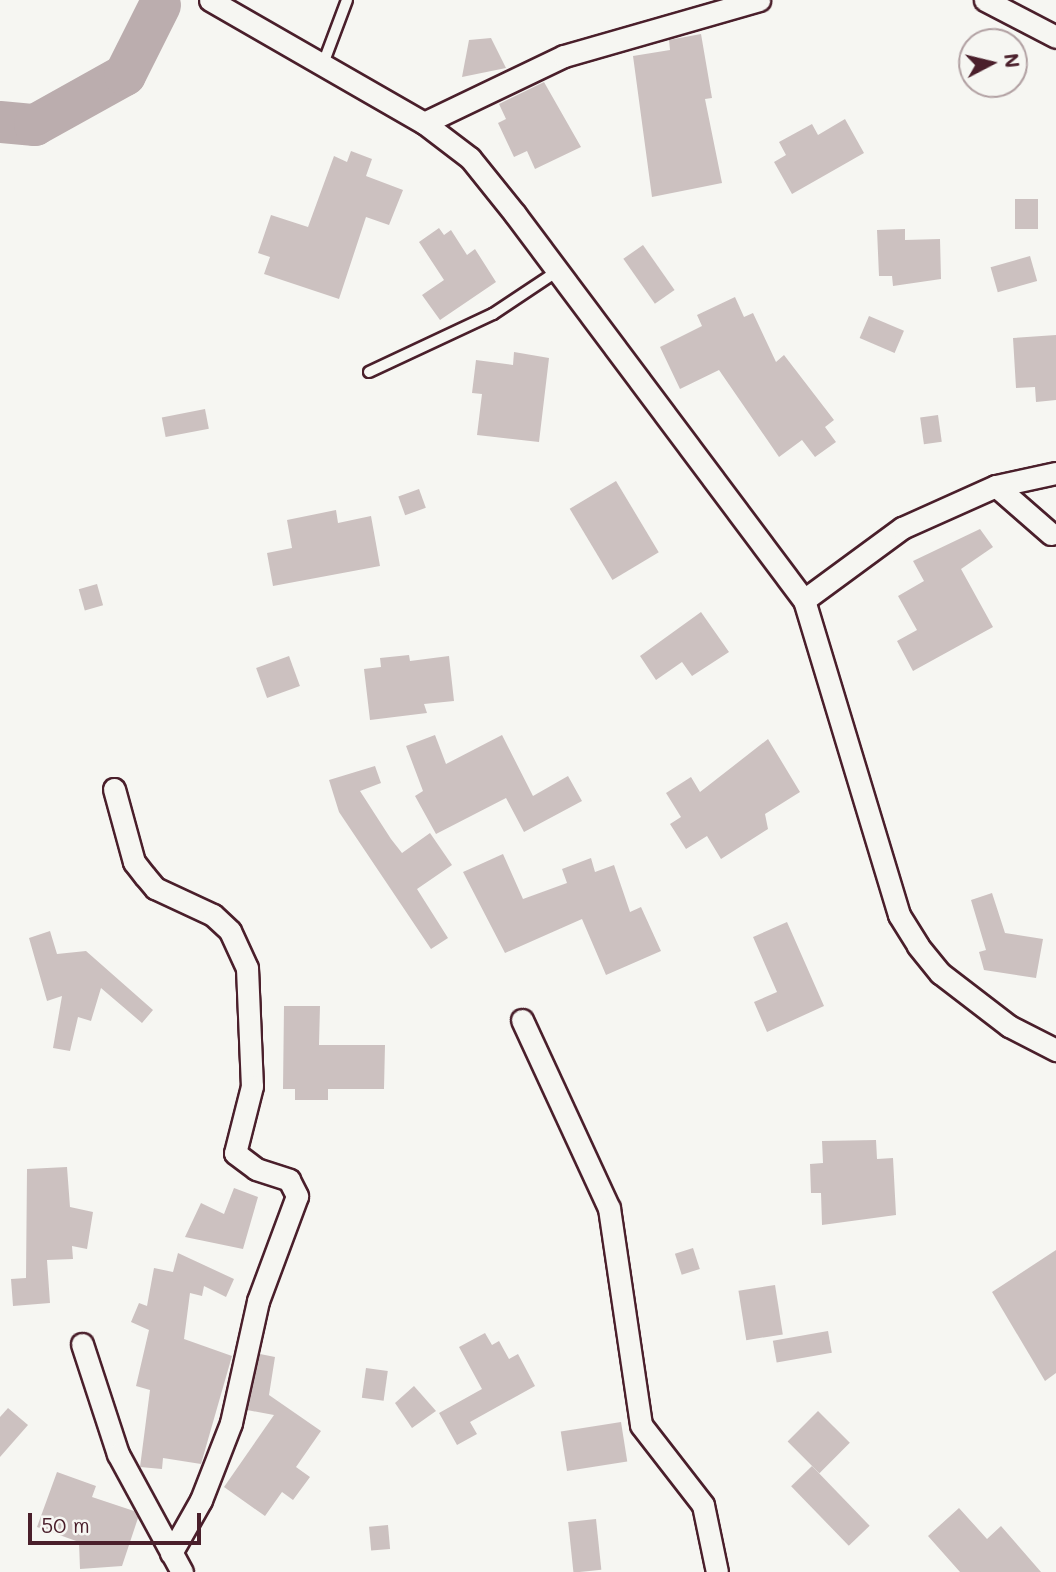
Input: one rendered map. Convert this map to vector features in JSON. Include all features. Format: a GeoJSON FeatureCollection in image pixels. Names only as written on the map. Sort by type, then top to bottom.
{"type":"FeatureCollection","features":[{"type":"Feature","properties":{"kind":"street"},"geometry":{"type":"LineString","coordinates":[[210,0],[424,122],[470,158],[804,600],[899,915],[940,973],[1009,1026],[1056,1050]]}},
{"type":"Feature","properties":{"kind":"street"},"geometry":{"type":"LineString","coordinates":[[424,122],[564,56],[759,0]]}},
{"type":"Feature","properties":{"kind":"street"},"geometry":{"type":"LineString","coordinates":[[985,0],[1056,37]]}},
{"type":"Feature","properties":{"kind":"street"},"geometry":{"type":"LineString","coordinates":[[804,600],[902,528],[996,486],[1056,472]]}},
{"type":"Feature","properties":{"kind":"street"},"geometry":{"type":"LineString","coordinates":[[996,486],[1051,534]]}},
{"type":"Feature","properties":{"kind":"street"},"geometry":{"type":"LineString","coordinates":[[114,789],[134,862],[155,888],[213,915],[230,931],[247,968],[252,1086],[235,1153],[256,1169],[289,1180],[297,1196],[258,1301],[231,1423],[201,1500],[171,1553]]}},
{"type":"Feature","properties":{"kind":"street"},"geometry":{"type":"LineString","coordinates":[[522,1020],[610,1208],[641,1425],[703,1505],[717,1572]]}},
{"type":"Feature","properties":{"kind":"street"},"geometry":{"type":"LineString","coordinates":[[82,1344],[118,1454],[181,1572]]}},
{"type":"Feature","properties":{"kind":"lane"},"geometry":{"type":"LineString","coordinates":[[323,64],[347,0]]}},
{"type":"Feature","properties":{"kind":"lane"},"geometry":{"type":"LineString","coordinates":[[369,372],[494,314],[556,272]]}},
{"type":"Feature","properties":{"kind":"building"},"geometry":{"type":"Polygon","coordinates":[[[701,34],[712,98],[705,99],[722,183],[652,197],[633,56],[670,50],[669,40],[701,34]]]}},
{"type":"Feature","properties":{"kind":"building"},"geometry":{"type":"Polygon","coordinates":[[[491,38],[506,68],[462,77],[469,40],[491,38]]]}},
{"type":"Feature","properties":{"kind":"building"},"geometry":{"type":"Polygon","coordinates":[[[544,82],[581,147],[535,169],[527,151],[514,157],[498,123],[506,119],[499,104],[544,82]]]}},
{"type":"Feature","properties":{"kind":"building"},"geometry":{"type":"Polygon","coordinates":[[[845,119],[864,153],[792,194],[774,162],[786,155],[779,142],[812,124],[818,135],[845,119]]]}},
{"type":"Feature","properties":{"kind":"building"},"geometry":{"type":"Polygon","coordinates":[[[351,151],[372,159],[366,176],[403,190],[389,225],[366,217],[339,299],[264,274],[270,257],[258,253],[271,215],[308,227],[334,156],[347,162],[351,151]]]}},
{"type":"Feature","properties":{"kind":"building"},"geometry":{"type":"Polygon","coordinates":[[[1015,199],[1038,199],[1038,229],[1015,229],[1015,199]]]}},
{"type":"Feature","properties":{"kind":"building"},"geometry":{"type":"Polygon","coordinates":[[[439,228],[444,235],[451,230],[467,255],[475,249],[496,282],[440,320],[422,295],[444,280],[419,242],[439,228]]]}},
{"type":"Feature","properties":{"kind":"building"},"geometry":{"type":"Polygon","coordinates":[[[905,229],[905,240],[940,239],[941,279],[893,286],[892,276],[879,276],[877,230],[905,229]]]}},
{"type":"Feature","properties":{"kind":"building"},"geometry":{"type":"Polygon","coordinates":[[[643,245],[675,290],[655,304],[623,259],[643,245]]]}},
{"type":"Feature","properties":{"kind":"building"},"geometry":{"type":"Polygon","coordinates":[[[1030,256],[1037,281],[998,292],[991,267],[1030,256]]]}},
{"type":"Feature","properties":{"kind":"building"},"geometry":{"type":"Polygon","coordinates":[[[735,297],[744,317],[753,313],[776,362],[784,355],[834,420],[825,427],[836,442],[815,457],[802,440],[779,457],[719,370],[680,389],[660,347],[702,326],[697,315],[735,297]]]}},
{"type":"Feature","properties":{"kind":"building"},"geometry":{"type":"Polygon","coordinates":[[[869,316],[904,331],[895,353],[860,338],[869,316]]]}},
{"type":"Feature","properties":{"kind":"building"},"geometry":{"type":"Polygon","coordinates":[[[1056,335],[1056,400],[1036,402],[1035,387],[1016,388],[1013,338],[1056,335]]]}},
{"type":"Feature","properties":{"kind":"building"},"geometry":{"type":"Polygon","coordinates":[[[514,352],[549,358],[539,442],[477,435],[482,394],[472,393],[476,360],[513,365],[514,352]]]}},
{"type":"Feature","properties":{"kind":"building"},"geometry":{"type":"Polygon","coordinates":[[[205,409],[209,429],[166,437],[162,417],[205,409]]]}},
{"type":"Feature","properties":{"kind":"building"},"geometry":{"type":"Polygon","coordinates":[[[938,415],[942,442],[924,444],[920,418],[938,415]]]}},
{"type":"Feature","properties":{"kind":"building"},"geometry":{"type":"Polygon","coordinates":[[[616,481],[659,552],[612,580],[570,509],[616,481]]]}},
{"type":"Feature","properties":{"kind":"building"},"geometry":{"type":"Polygon","coordinates":[[[419,489],[426,508],[405,515],[398,497],[419,489]]]}},
{"type":"Feature","properties":{"kind":"building"},"geometry":{"type":"Polygon","coordinates":[[[336,510],[338,523],[371,516],[380,566],[273,586],[267,553],[292,548],[287,520],[336,510]]]}},
{"type":"Feature","properties":{"kind":"building"},"geometry":{"type":"Polygon","coordinates":[[[980,529],[993,547],[961,569],[993,627],[913,671],[897,641],[917,630],[898,596],[924,581],[913,561],[980,529]]]}},
{"type":"Feature","properties":{"kind":"building"},"geometry":{"type":"Polygon","coordinates":[[[97,584],[103,605],[85,610],[79,589],[97,584]]]}},
{"type":"Feature","properties":{"kind":"building"},"geometry":{"type":"Polygon","coordinates":[[[701,612],[729,652],[692,676],[682,662],[656,680],[640,656],[701,612]]]}},
{"type":"Feature","properties":{"kind":"building"},"geometry":{"type":"Polygon","coordinates":[[[409,655],[410,661],[449,656],[454,701],[424,704],[427,713],[370,720],[364,669],[381,667],[380,658],[409,655]]]}},
{"type":"Feature","properties":{"kind":"building"},"geometry":{"type":"Polygon","coordinates":[[[289,656],[300,686],[267,698],[256,668],[289,656]]]}},
{"type":"Feature","properties":{"kind":"building"},"geometry":{"type":"Polygon","coordinates":[[[435,735],[446,764],[502,735],[533,796],[568,776],[582,801],[524,832],[506,798],[436,834],[415,796],[423,791],[406,746],[435,735]]]}},
{"type":"Feature","properties":{"kind":"building"},"geometry":{"type":"Polygon","coordinates":[[[768,739],[800,792],[765,814],[768,829],[721,859],[707,836],[686,849],[670,824],[681,817],[666,793],[691,777],[700,792],[768,739]]]}},
{"type":"Feature","properties":{"kind":"building"},"geometry":{"type":"Polygon","coordinates":[[[375,766],[381,783],[360,791],[391,839],[402,853],[430,833],[452,865],[417,889],[448,938],[431,949],[339,812],[329,780],[375,766]]]}},
{"type":"Feature","properties":{"kind":"building"},"geometry":{"type":"Polygon","coordinates":[[[503,854],[523,899],[567,883],[562,869],[591,858],[595,872],[614,865],[630,912],[641,907],[661,951],[606,975],[582,919],[505,953],[463,872],[503,854]]]}},
{"type":"Feature","properties":{"kind":"building"},"geometry":{"type":"Polygon","coordinates":[[[992,893],[1005,933],[1043,939],[1036,978],[984,970],[979,952],[986,950],[971,900],[992,893]]]}},
{"type":"Feature","properties":{"kind":"building"},"geometry":{"type":"Polygon","coordinates":[[[787,922],[824,1006],[767,1032],[754,1002],[777,992],[753,937],[787,922]]]}},
{"type":"Feature","properties":{"kind":"building"},"geometry":{"type":"Polygon","coordinates":[[[50,931],[57,954],[86,951],[153,1010],[142,1023],[101,988],[91,1021],[78,1017],[70,1051],[53,1048],[62,996],[47,1001],[29,938],[50,931]]]}},
{"type":"Feature","properties":{"kind":"building"},"geometry":{"type":"Polygon","coordinates":[[[284,1006],[320,1006],[319,1045],[385,1045],[384,1089],[328,1089],[328,1100],[295,1100],[295,1089],[283,1089],[284,1006]]]}},
{"type":"Feature","properties":{"kind":"building"},"geometry":{"type":"Polygon","coordinates":[[[876,1140],[877,1159],[893,1158],[896,1215],[822,1225],[821,1193],[811,1193],[810,1164],[823,1163],[822,1141],[876,1140]]]}},
{"type":"Feature","properties":{"kind":"building"},"geometry":{"type":"Polygon","coordinates":[[[67,1167],[70,1207],[93,1212],[87,1249],[72,1246],[73,1259],[47,1260],[50,1303],[13,1306],[11,1279],[26,1278],[27,1169],[67,1167]]]}},
{"type":"Feature","properties":{"kind":"building"},"geometry":{"type":"Polygon","coordinates":[[[234,1188],[258,1197],[243,1249],[185,1237],[201,1203],[224,1214],[234,1188]]]}},
{"type":"Feature","properties":{"kind":"building"},"geometry":{"type":"Polygon","coordinates":[[[693,1248],[700,1269],[682,1275],[675,1254],[693,1248]]]}},
{"type":"Feature","properties":{"kind":"building"},"geometry":{"type":"Polygon","coordinates":[[[1056,1250],[1056,1373],[1045,1381],[992,1292],[1056,1250]]]}},
{"type":"Feature","properties":{"kind":"building"},"geometry":{"type":"Polygon","coordinates":[[[178,1253],[234,1279],[226,1297],[204,1286],[202,1296],[190,1293],[184,1339],[232,1356],[201,1464],[163,1458],[162,1469],[140,1467],[150,1390],[136,1386],[149,1330],[131,1322],[139,1303],[147,1306],[154,1268],[173,1272],[178,1253]]]}},
{"type":"Feature","properties":{"kind":"building"},"geometry":{"type":"Polygon","coordinates":[[[775,1285],[783,1334],[746,1340],[738,1291],[775,1285]]]}},
{"type":"Feature","properties":{"kind":"building"},"geometry":{"type":"Polygon","coordinates":[[[828,1331],[832,1353],[777,1362],[773,1341],[828,1331]]]}},
{"type":"Feature","properties":{"kind":"building"},"geometry":{"type":"Polygon","coordinates":[[[485,1333],[492,1345],[499,1341],[509,1359],[518,1354],[535,1386],[470,1422],[477,1434],[457,1445],[439,1413],[482,1389],[459,1347],[485,1333]]]}},
{"type":"Feature","properties":{"kind":"building"},"geometry":{"type":"Polygon","coordinates":[[[260,1354],[275,1357],[269,1395],[321,1431],[296,1467],[310,1477],[293,1500],[282,1492],[265,1516],[224,1487],[274,1415],[247,1410],[260,1354]]]}},
{"type":"Feature","properties":{"kind":"building"},"geometry":{"type":"Polygon","coordinates":[[[366,1368],[388,1371],[384,1401],[362,1398],[366,1368]]]}},
{"type":"Feature","properties":{"kind":"building"},"geometry":{"type":"Polygon","coordinates":[[[414,1386],[436,1411],[412,1428],[395,1403],[414,1386]]]}},
{"type":"Feature","properties":{"kind":"building"},"geometry":{"type":"Polygon","coordinates":[[[8,1408],[28,1425],[0,1457],[0,1417],[8,1408]]]}},
{"type":"Feature","properties":{"kind":"building"},"geometry":{"type":"Polygon","coordinates":[[[818,1411],[850,1443],[819,1473],[788,1441],[818,1411]]]}},
{"type":"Feature","properties":{"kind":"building"},"geometry":{"type":"Polygon","coordinates":[[[621,1422],[627,1462],[567,1471],[561,1432],[621,1422]]]}},
{"type":"Feature","properties":{"kind":"building"},"geometry":{"type":"Polygon","coordinates":[[[812,1466],[870,1526],[849,1546],[791,1486],[812,1466]]]}},
{"type":"Feature","properties":{"kind":"building"},"geometry":{"type":"Polygon","coordinates":[[[57,1472],[96,1486],[92,1497],[134,1511],[138,1518],[122,1566],[80,1569],[79,1542],[37,1527],[57,1472]]]}},
{"type":"Feature","properties":{"kind":"building"},"geometry":{"type":"Polygon","coordinates":[[[959,1508],[987,1539],[1001,1526],[1041,1572],[960,1572],[928,1536],[959,1508]]]}},
{"type":"Feature","properties":{"kind":"building"},"geometry":{"type":"Polygon","coordinates":[[[596,1519],[601,1570],[573,1572],[568,1522],[596,1519]]]}},
{"type":"Feature","properties":{"kind":"building"},"geometry":{"type":"Polygon","coordinates":[[[388,1525],[390,1549],[371,1551],[369,1527],[388,1525]]]}},
{"type":"Feature","properties":{"kind":"waterway"},"geometry":{"type":"LineString","coordinates":[[0,122],[35,125],[125,75],[160,5]]}}]}
